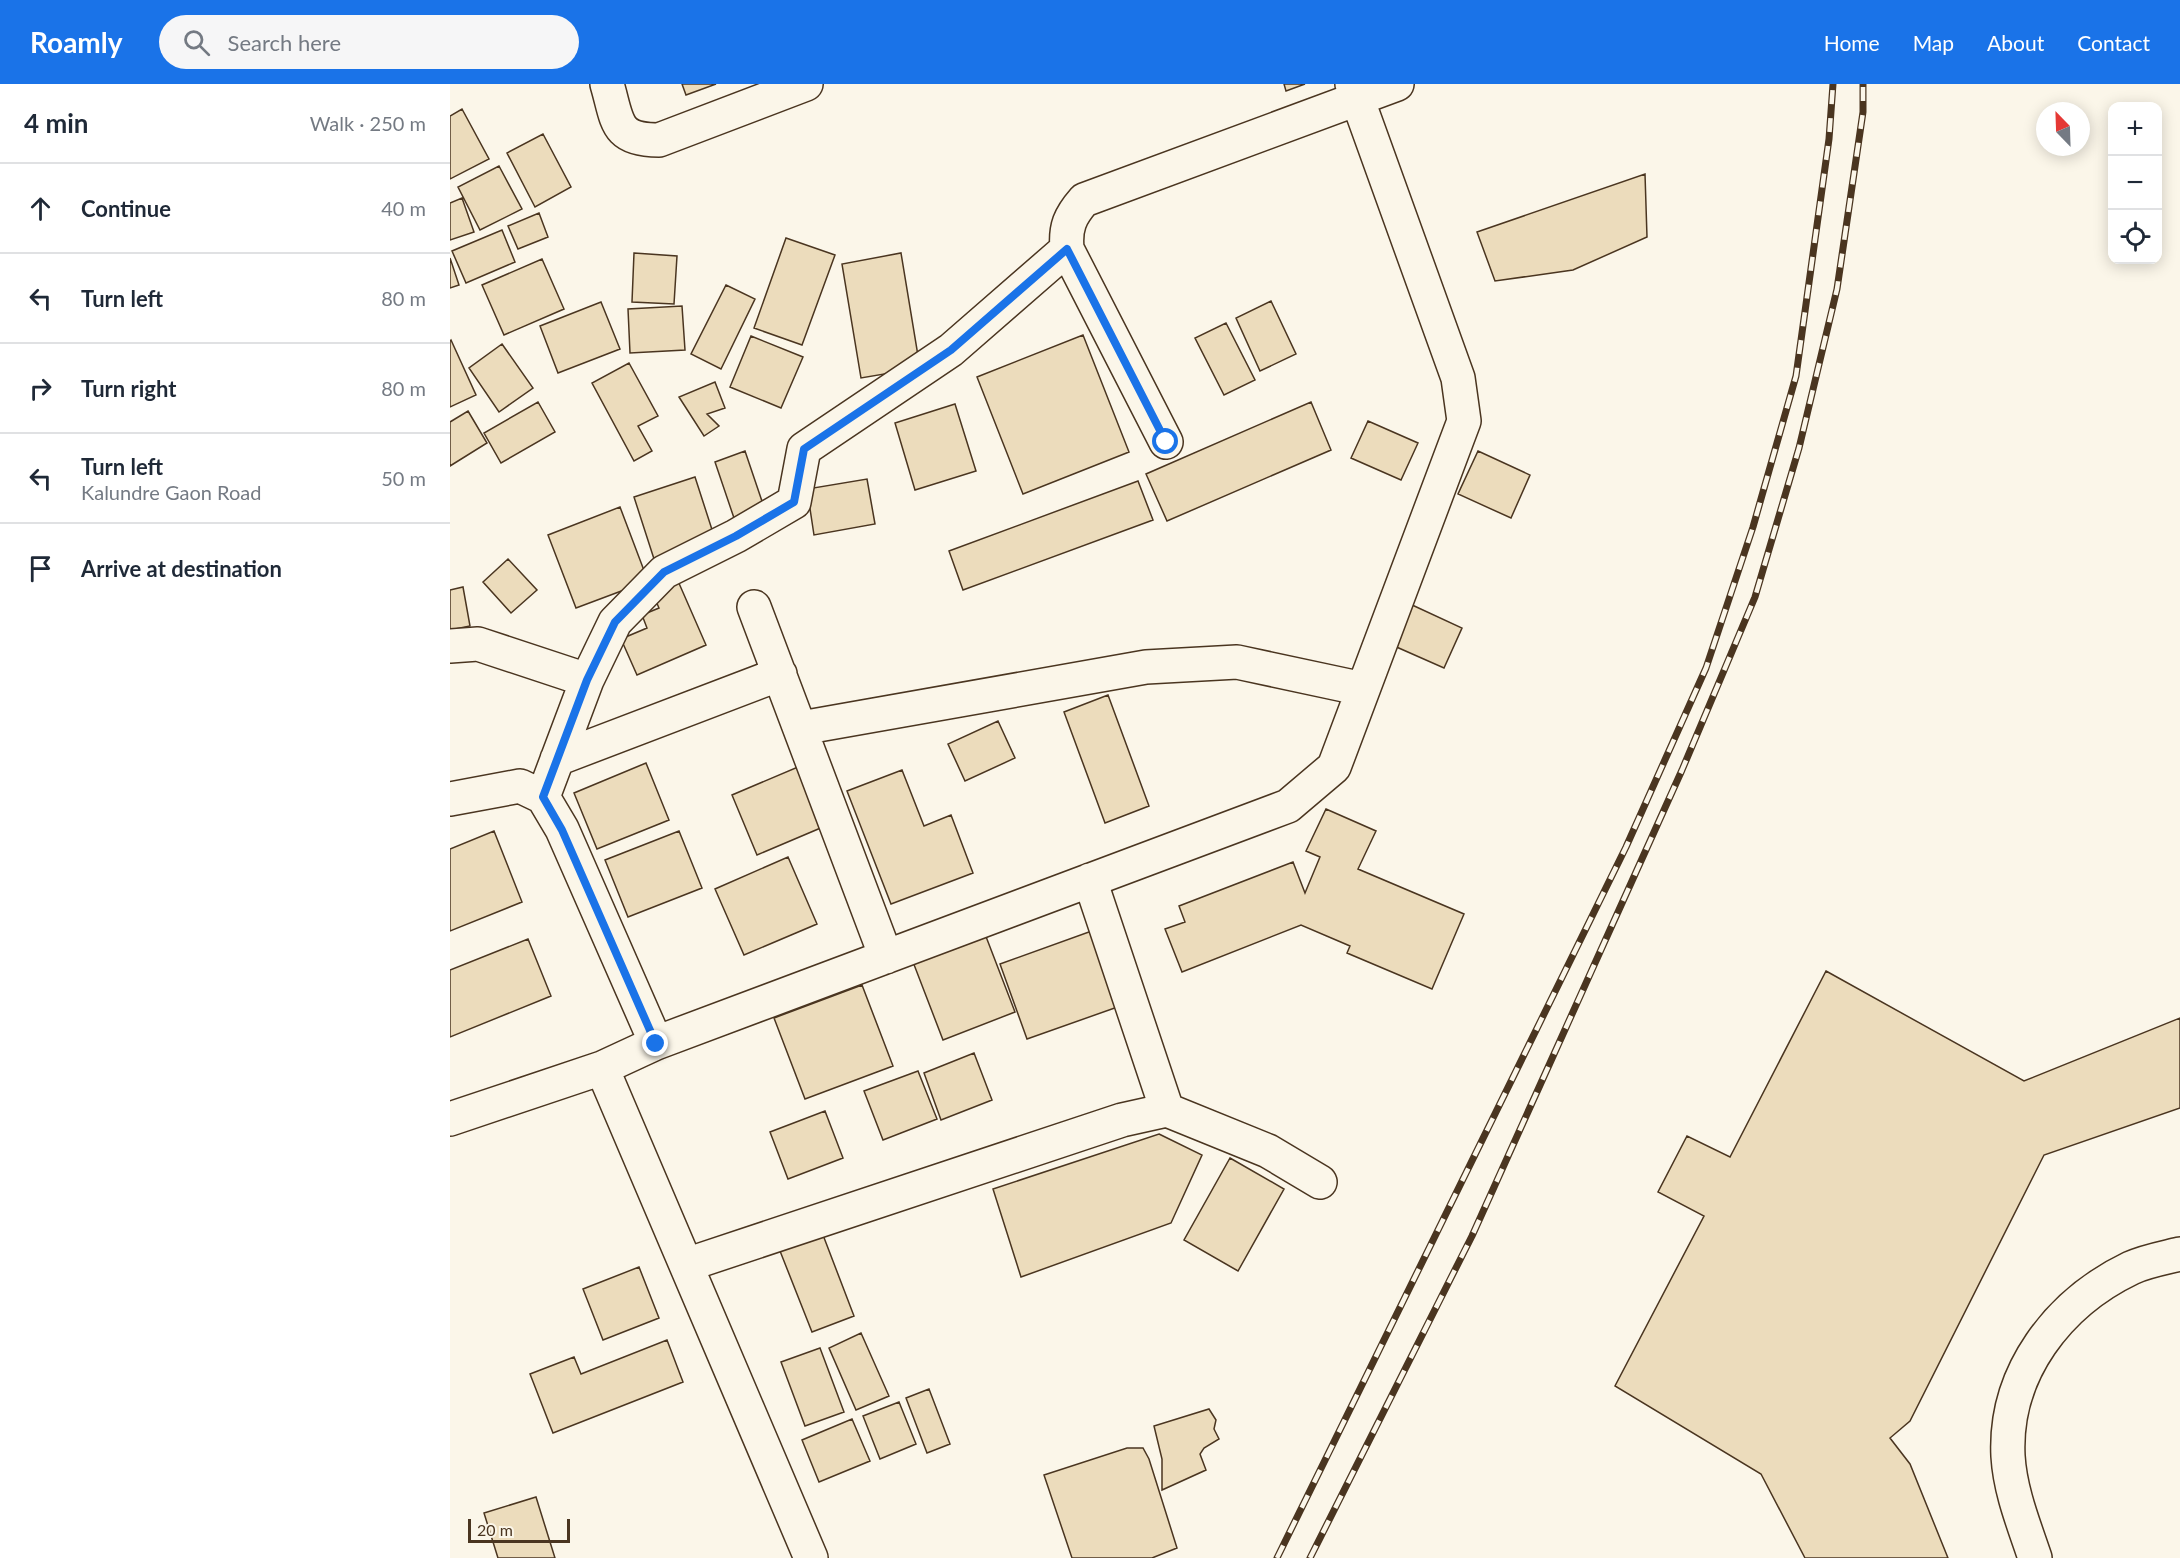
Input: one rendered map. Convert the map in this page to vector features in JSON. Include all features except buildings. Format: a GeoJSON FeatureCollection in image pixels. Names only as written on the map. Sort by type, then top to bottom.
{"type":"FeatureCollection","features":[{"type":"Feature","properties":{"kind":"street"},"geometry":{"type":"LineString","coordinates":[[607,84],[619,124],[627,136],[638,140],[659,140],[806,84]]}},
{"type":"Feature","properties":{"kind":"street"},"geometry":{"type":"LineString","coordinates":[[1166,442],[1067,249],[1066,234],[1070,215],[1084,200],[1355,91],[1397,84]]}},
{"type":"Feature","properties":{"kind":"street"},"geometry":{"type":"LineString","coordinates":[[450,1119],[602,1068],[656,1044],[1288,806],[1334,767],[1464,421],[1458,378],[1355,91]]}},
{"type":"Feature","properties":{"kind":"street"},"geometry":{"type":"LineString","coordinates":[[543,797],[587,680],[615,622],[664,572],[736,536],[794,502],[804,449],[951,350],[1067,249]]}},
{"type":"Feature","properties":{"kind":"street"},"geometry":{"type":"LineString","coordinates":[[754,607],[886,957]]}},
{"type":"Feature","properties":{"kind":"street"},"geometry":{"type":"LineString","coordinates":[[450,646],[478,644],[587,680]]}},
{"type":"Feature","properties":{"kind":"street"},"geometry":{"type":"LineString","coordinates":[[801,728],[1146,667],[1237,662],[1363,689]]}},
{"type":"Feature","properties":{"kind":"street"},"geometry":{"type":"LineString","coordinates":[[557,759],[780,674]]}},
{"type":"Feature","properties":{"kind":"street"},"geometry":{"type":"LineString","coordinates":[[450,800],[520,786],[543,797],[562,830],[656,1044]]}},
{"type":"Feature","properties":{"kind":"street"},"geometry":{"type":"LineString","coordinates":[[1090,880],[1167,1110]]}},
{"type":"Feature","properties":{"kind":"street"},"geometry":{"type":"LineString","coordinates":[[602,1068],[811,1558]]}},
{"type":"Feature","properties":{"kind":"street"},"geometry":{"type":"LineString","coordinates":[[686,1265],[1111,1124],[1167,1110],[1268,1151],[1320,1182]]}},
{"type":"Feature","properties":{"kind":"street"},"geometry":{"type":"LineString","coordinates":[[2035,1558],[2017,1506],[2008,1456],[2011,1406],[2021,1376],[2038,1346],[2083,1297],[2132,1267],[2180,1254]]}},
{"type":"Feature","properties":{"kind":"railway"},"geometry":{"type":"LineString","coordinates":[[1277,1558],[1626,847],[1706,668],[1753,527],[1796,376],[1829,139],[1833,84]]}},
{"type":"Feature","properties":{"kind":"railway"},"geometry":{"type":"LineString","coordinates":[[1310,1558],[1472,1236],[1682,770],[1755,597],[1799,448],[1837,289],[1863,112],[1863,84]]}},
{"type":"Feature","properties":{"kind":"route"},"geometry":{"type":"LineString","coordinates":[[656,1044],[562,830],[543,797],[587,680],[615,622],[664,572],[736,536],[794,502],[804,449],[951,350],[1067,249],[1166,442]]}}]}
